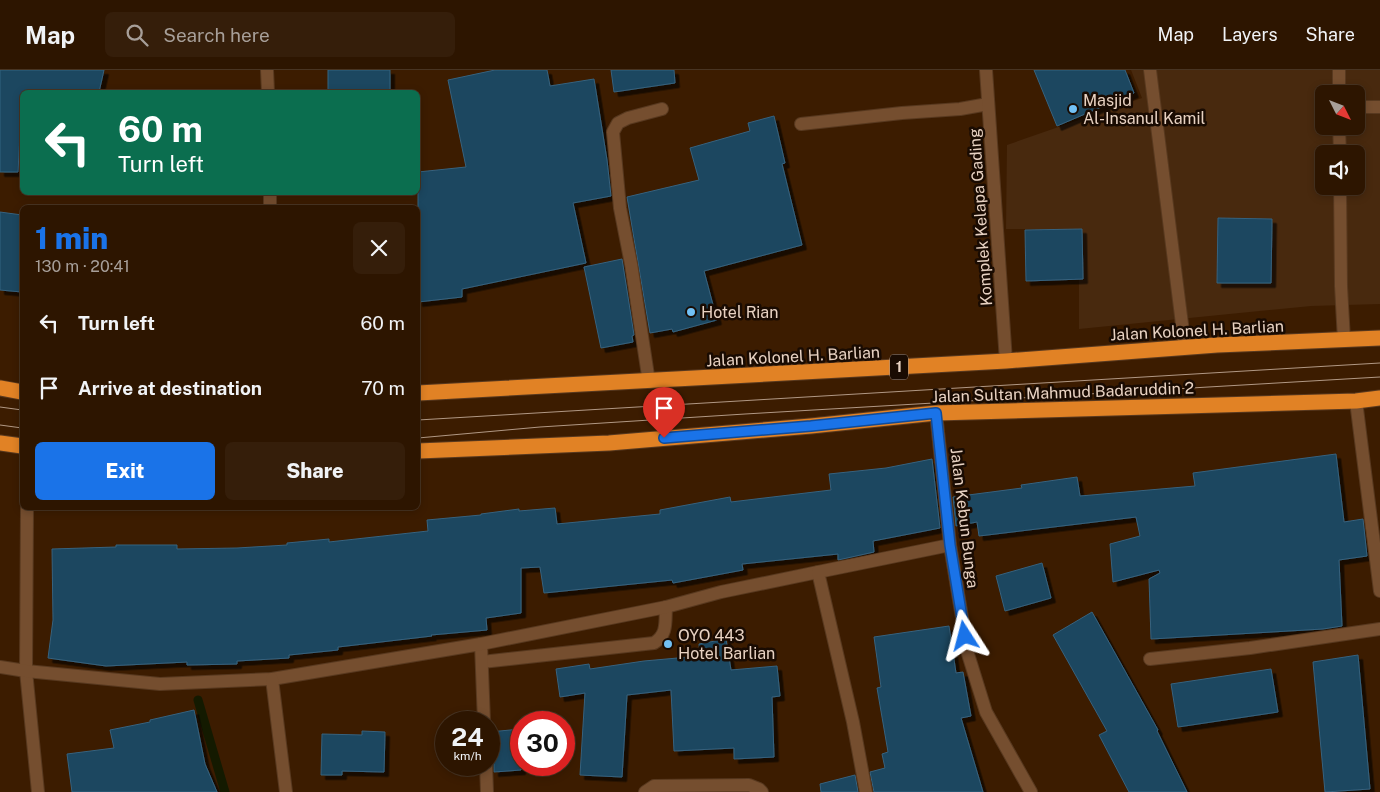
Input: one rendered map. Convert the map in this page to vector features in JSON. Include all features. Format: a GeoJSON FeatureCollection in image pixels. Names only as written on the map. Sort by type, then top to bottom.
{"type":"FeatureCollection","features":[{"type":"Feature","properties":{"kind":"highway","name":"Jalan Kolonel H. Barlian"},"geometry":{"type":"LineString","coordinates":[[420,393],[649,382],[1006,361],[1185,348],[1380,338]]}},
{"type":"Feature","properties":{"kind":"highway"},"geometry":{"type":"LineString","coordinates":[[0,388],[20,392]]}},
{"type":"Feature","properties":{"kind":"highway","name":"Jalan Sultan Mahmud Badaruddin 2"},"geometry":{"type":"LineString","coordinates":[[420,451],[610,443],[936,413],[1356,401],[1380,398]]}},
{"type":"Feature","properties":{"kind":"highway"},"geometry":{"type":"LineString","coordinates":[[0,443],[20,446]]}},
{"type":"Feature","properties":{"kind":"street"},"geometry":{"type":"LineString","coordinates":[[267,70],[268,90]]}},
{"type":"Feature","properties":{"kind":"street","name":"Komplek Kelapa Gading"},"geometry":{"type":"LineString","coordinates":[[986,70],[1006,361]]}},
{"type":"Feature","properties":{"kind":"street"},"geometry":{"type":"LineString","coordinates":[[1150,70],[1185,348]]}},
{"type":"Feature","properties":{"kind":"street"},"geometry":{"type":"LineString","coordinates":[[1339,70],[1339,85]]}},
{"type":"Feature","properties":{"kind":"street"},"geometry":{"type":"LineString","coordinates":[[801,124],[960,109],[988,104]]}},
{"type":"Feature","properties":{"kind":"street"},"geometry":{"type":"LineString","coordinates":[[1365,107],[1380,107]]}},
{"type":"Feature","properties":{"kind":"street"},"geometry":{"type":"LineString","coordinates":[[649,382],[631,264],[620,208],[614,132],[618,123],[628,118],[662,109]]}},
{"type":"Feature","properties":{"kind":"street"},"geometry":{"type":"LineString","coordinates":[[1340,195],[1341,286],[1344,340]]}},
{"type":"Feature","properties":{"kind":"street"},"geometry":{"type":"LineString","coordinates":[[1356,401],[1380,591]]}},
{"type":"Feature","properties":{"kind":"street","name":"Jalan Kebun Bunga"},"geometry":{"type":"LineString","coordinates":[[936,413],[950,545],[968,654],[986,712],[1030,792]]}},
{"type":"Feature","properties":{"kind":"street"},"geometry":{"type":"LineString","coordinates":[[27,510],[26,671],[38,792]]}},
{"type":"Feature","properties":{"kind":"street"},"geometry":{"type":"LineString","coordinates":[[0,667],[160,684],[272,679],[481,644],[666,607],[721,592],[950,545]]}},
{"type":"Feature","properties":{"kind":"street"},"geometry":{"type":"LineString","coordinates":[[818,572],[853,722],[866,792]]}},
{"type":"Feature","properties":{"kind":"street"},"geometry":{"type":"LineString","coordinates":[[482,662],[654,643],[660,639],[664,632],[666,607]]}},
{"type":"Feature","properties":{"kind":"street"},"geometry":{"type":"LineString","coordinates":[[1150,659],[1250,648],[1380,629]]}},
{"type":"Feature","properties":{"kind":"street"},"geometry":{"type":"LineString","coordinates":[[481,644],[484,711]]}},
{"type":"Feature","properties":{"kind":"street"},"geometry":{"type":"LineString","coordinates":[[272,679],[286,792]]}},
{"type":"Feature","properties":{"kind":"street"},"geometry":{"type":"LineString","coordinates":[[486,776],[487,792]]}},
{"type":"Feature","properties":{"kind":"street"},"geometry":{"type":"LineString","coordinates":[[645,792],[654,786],[739,785],[749,785],[762,792]]}},
{"type":"Feature","properties":{"kind":"shaded area"},"geometry":{"type":"Polygon","coordinates":[[[1131,70],[1380,70],[1380,304],[1311,306],[1079,329],[1079,229],[1006,229],[1007,145],[1142,98],[1131,70]]]}},
{"type":"Feature","properties":{"kind":"building"},"geometry":{"type":"Polygon","coordinates":[[[0,70],[104,70],[99,90],[20,90],[18,172],[0,172],[0,70]]]}},
{"type":"Feature","properties":{"kind":"building"},"geometry":{"type":"Polygon","coordinates":[[[328,70],[390,70],[390,90],[328,90],[328,70]]]}},
{"type":"Feature","properties":{"kind":"building"},"geometry":{"type":"Polygon","coordinates":[[[495,70],[547,70],[550,86],[594,79],[611,196],[573,203],[586,263],[462,289],[462,297],[420,302],[420,205],[418,205],[418,195],[420,195],[420,172],[466,167],[448,80],[495,70]]]}},
{"type":"Feature","properties":{"kind":"building"},"geometry":{"type":"Polygon","coordinates":[[[611,70],[674,70],[675,83],[614,92],[611,70]]]}},
{"type":"Feature","properties":{"kind":"building","name":"Masjid Al-Insanul Kamil"},"geometry":{"type":"Polygon","coordinates":[[[1034,70],[1125,70],[1134,93],[1057,126],[1034,70]]]}},
{"type":"Feature","properties":{"kind":"building"},"geometry":{"type":"Polygon","coordinates":[[[774,116],[785,163],[782,164],[802,245],[704,271],[717,320],[673,332],[672,329],[650,333],[627,197],[699,180],[690,148],[750,131],[748,123],[774,116]]]}},
{"type":"Feature","properties":{"kind":"building"},"geometry":{"type":"Polygon","coordinates":[[[0,212],[20,215],[20,292],[0,290],[0,212]]]}},
{"type":"Feature","properties":{"kind":"building"},"geometry":{"type":"Polygon","coordinates":[[[1218,218],[1272,219],[1271,283],[1217,283],[1218,218]]]}},
{"type":"Feature","properties":{"kind":"building"},"geometry":{"type":"Polygon","coordinates":[[[1082,229],[1083,279],[1026,281],[1025,230],[1082,229]]]}},
{"type":"Feature","properties":{"kind":"building"},"geometry":{"type":"Polygon","coordinates":[[[622,259],[634,335],[632,336],[633,342],[601,348],[584,267],[622,259]]]}},
{"type":"Feature","properties":{"kind":"building"},"geometry":{"type":"Polygon","coordinates":[[[1336,454],[1344,522],[1363,519],[1367,556],[1339,560],[1342,626],[1323,629],[1151,639],[1149,579],[1160,573],[1159,570],[1113,582],[1110,544],[1140,536],[1136,517],[979,536],[977,522],[956,526],[953,497],[1022,488],[1021,485],[1077,477],[1080,496],[1195,486],[1193,473],[1336,454]]]}},
{"type":"Feature","properties":{"kind":"building"},"geometry":{"type":"Polygon","coordinates":[[[932,459],[940,528],[873,541],[874,552],[838,560],[838,554],[742,564],[743,570],[673,583],[672,580],[544,593],[540,567],[521,568],[521,613],[486,618],[487,630],[338,647],[338,650],[289,655],[289,658],[237,661],[237,664],[187,665],[187,662],[106,666],[48,658],[53,620],[52,549],[116,547],[116,545],[177,545],[177,549],[237,548],[287,545],[287,543],[329,539],[329,542],[428,531],[427,520],[519,509],[519,511],[555,508],[557,524],[660,514],[660,510],[730,497],[731,502],[831,490],[829,474],[886,468],[932,459]]]}},
{"type":"Feature","properties":{"kind":"building"},"geometry":{"type":"Polygon","coordinates":[[[1042,563],[1051,598],[1005,611],[996,576],[1042,563]]]}},
{"type":"Feature","properties":{"kind":"building"},"geometry":{"type":"Polygon","coordinates":[[[1092,612],[1158,730],[1187,792],[1129,792],[1099,735],[1107,731],[1053,635],[1092,612]]]}},
{"type":"Feature","properties":{"kind":"building"},"geometry":{"type":"Polygon","coordinates":[[[949,626],[956,673],[963,672],[971,716],[961,718],[983,792],[874,792],[870,772],[885,768],[882,754],[888,752],[877,688],[881,687],[874,637],[949,626]]]}},
{"type":"Feature","properties":{"kind":"building"},"geometry":{"type":"Polygon","coordinates":[[[726,639],[731,670],[777,666],[780,696],[772,697],[774,757],[734,759],[734,748],[674,751],[671,690],[627,695],[622,777],[580,775],[585,693],[560,697],[556,669],[589,664],[590,669],[644,661],[700,656],[699,644],[726,639]]]}},
{"type":"Feature","properties":{"kind":"building"},"geometry":{"type":"Polygon","coordinates":[[[1358,655],[1370,789],[1325,792],[1313,662],[1358,655]]]}},
{"type":"Feature","properties":{"kind":"building"},"geometry":{"type":"Polygon","coordinates":[[[1271,669],[1278,712],[1178,727],[1171,684],[1271,669]]]}},
{"type":"Feature","properties":{"kind":"building"},"geometry":{"type":"Polygon","coordinates":[[[194,710],[205,764],[217,792],[72,792],[67,754],[114,748],[110,730],[194,710]]]}},
{"type":"Feature","properties":{"kind":"building"},"geometry":{"type":"Polygon","coordinates":[[[510,730],[510,771],[500,772],[500,731],[510,730]]]}},
{"type":"Feature","properties":{"kind":"building"},"geometry":{"type":"Polygon","coordinates":[[[362,731],[385,732],[384,772],[342,771],[342,775],[321,775],[322,734],[362,735],[362,731]]]}},
{"type":"Feature","properties":{"kind":"building"},"geometry":{"type":"Polygon","coordinates":[[[855,775],[858,792],[821,792],[820,784],[855,775]]]}},
{"type":"Feature","properties":{"kind":"waterway"},"geometry":{"type":"LineString","coordinates":[[198,700],[225,792]]}},
{"type":"Feature","properties":{"kind":"tram line"},"geometry":{"type":"LineString","coordinates":[[420,420],[1380,363]]}},
{"type":"Feature","properties":{"kind":"tram line"},"geometry":{"type":"LineString","coordinates":[[420,438],[540,427],[745,414],[1380,377]]}},
{"type":"Feature","properties":{"kind":"tram line"},"geometry":{"type":"LineString","coordinates":[[0,407],[20,410]]}},
{"type":"Feature","properties":{"kind":"tram line"},"geometry":{"type":"LineString","coordinates":[[0,425],[20,428]]}},
{"type":"Feature","properties":{"kind":"place","name":"Masjid Al-Insanul Kamil"},"geometry":{"type":"Point","coordinates":[1073,109]}},
{"type":"Feature","properties":{"kind":"place","name":"Hotel Rian"},"geometry":{"type":"Point","coordinates":[691,312]}},
{"type":"Feature","properties":{"kind":"place","name":"OYO 443 Hotel Barlian"},"geometry":{"type":"Point","coordinates":[668,644]}},
{"type":"Feature","properties":{"kind":"route"},"geometry":{"type":"LineString","coordinates":[[664,438],[811,426],[936,413],[950,545],[965,636]]}}]}
